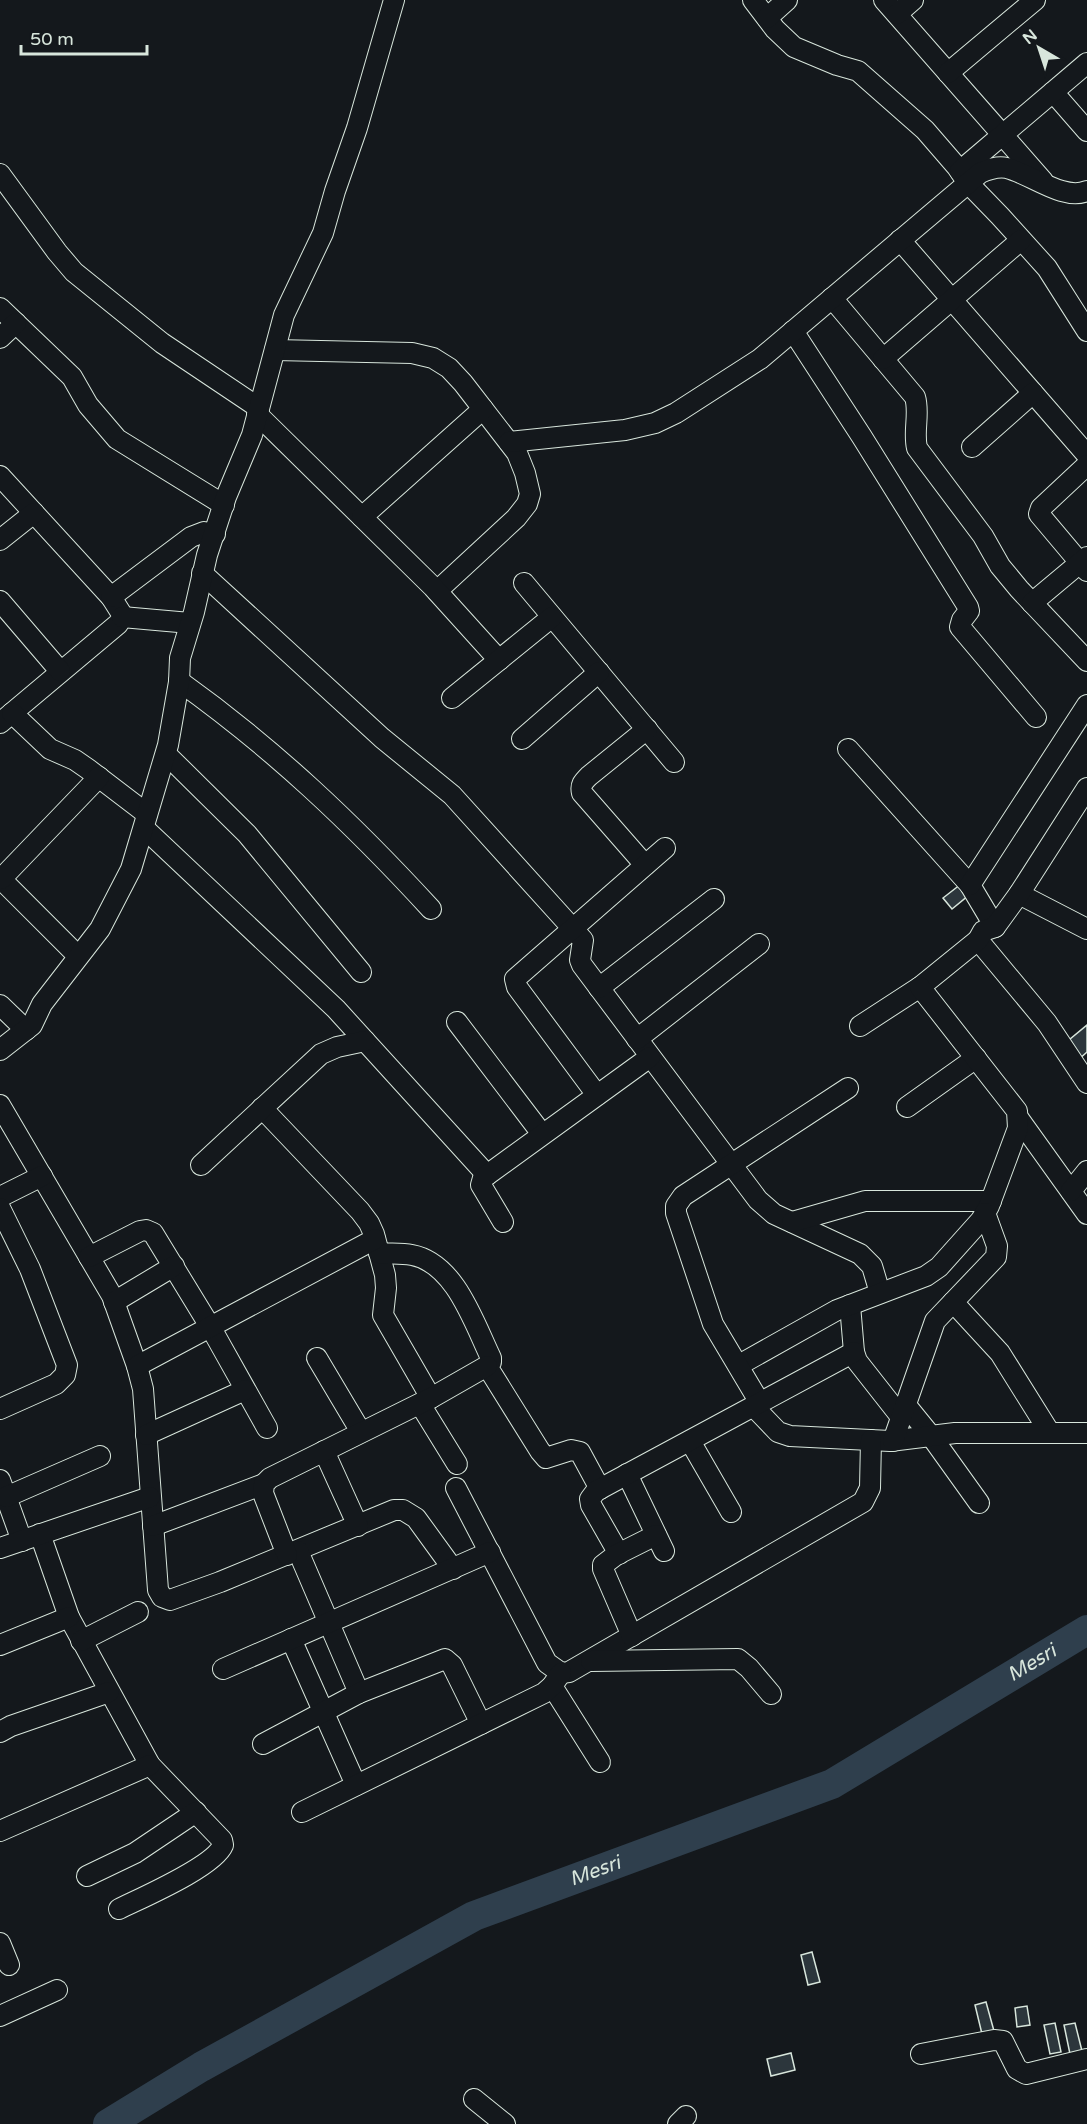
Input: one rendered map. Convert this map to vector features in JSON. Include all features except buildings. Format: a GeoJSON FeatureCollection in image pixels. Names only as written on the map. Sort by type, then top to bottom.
{"type":"FeatureCollection","features":[{"type":"Feature","properties":{"kind":"street"},"geometry":{"type":"LineString","coordinates":[[0,1050],[32,1024],[42,1004],[100,929],[131,869],[166,754],[179,681],[180,658],[202,573],[224,505],[252,435],[284,315],[323,233],[334,191],[357,128],[394,0]]}},
{"type":"Feature","properties":{"kind":"street"},"geometry":{"type":"LineString","coordinates":[[753,0],[794,47],[837,65],[858,70],[925,130],[964,177],[1047,268],[1087,331]]}},
{"type":"Feature","properties":{"kind":"street"},"geometry":{"type":"LineString","coordinates":[[767,18],[788,0]]}},
{"type":"Feature","properties":{"kind":"street"},"geometry":{"type":"LineString","coordinates":[[913,0],[891,7],[1046,185]]}},
{"type":"Feature","properties":{"kind":"street"},"geometry":{"type":"LineString","coordinates":[[948,73],[1035,0]]}},
{"type":"Feature","properties":{"kind":"street"},"geometry":{"type":"LineString","coordinates":[[509,442],[625,430],[655,423],[676,413],[760,358],[900,240],[1003,135],[1087,63]]}},
{"type":"Feature","properties":{"kind":"street"},"geometry":{"type":"LineString","coordinates":[[1053,92],[1087,131]]}},
{"type":"Feature","properties":{"kind":"street"},"geometry":{"type":"LineString","coordinates":[[964,177],[994,167],[1006,168],[1066,192],[1087,191]]}},
{"type":"Feature","properties":{"kind":"street"},"geometry":{"type":"LineString","coordinates":[[0,174],[74,272],[162,343],[258,411],[437,591],[499,660]]}},
{"type":"Feature","properties":{"kind":"street"},"geometry":{"type":"LineString","coordinates":[[900,240],[1087,455]]}},
{"type":"Feature","properties":{"kind":"street"},"geometry":{"type":"LineString","coordinates":[[883,359],[1021,240]]}},
{"type":"Feature","properties":{"kind":"street"},"geometry":{"type":"LineString","coordinates":[[832,298],[915,397],[917,448],[982,536],[999,566],[1087,661]]}},
{"type":"Feature","properties":{"kind":"street"},"geometry":{"type":"LineString","coordinates":[[0,308],[72,376],[88,405],[117,439],[224,505]]}},
{"type":"Feature","properties":{"kind":"street"},"geometry":{"type":"LineString","coordinates":[[0,338],[16,323]]}},
{"type":"Feature","properties":{"kind":"street"},"geometry":{"type":"LineString","coordinates":[[793,331],[968,607],[969,611],[960,627],[1036,717]]}},
{"type":"Feature","properties":{"kind":"street"},"geometry":{"type":"LineString","coordinates":[[275,350],[412,353],[433,358],[449,368],[463,383],[517,453],[530,494],[527,504],[516,518],[437,591]]}},
{"type":"Feature","properties":{"kind":"street"},"geometry":{"type":"LineString","coordinates":[[972,447],[1033,393]]}},
{"type":"Feature","properties":{"kind":"street"},"geometry":{"type":"LineString","coordinates":[[362,517],[483,409]]}},
{"type":"Feature","properties":{"kind":"street"},"geometry":{"type":"LineString","coordinates":[[1032,603],[1085,564],[1038,514],[1041,508],[1087,465]]}},
{"type":"Feature","properties":{"kind":"street"},"geometry":{"type":"LineString","coordinates":[[0,476],[122,611],[118,624],[6,718],[50,749],[75,760],[99,777],[336,1009],[487,1175]]}},
{"type":"Feature","properties":{"kind":"street"},"geometry":{"type":"LineString","coordinates":[[0,540],[34,513]]}},
{"type":"Feature","properties":{"kind":"street"},"geometry":{"type":"LineString","coordinates":[[111,597],[191,537],[204,532],[215,534]]}},
{"type":"Feature","properties":{"kind":"street"},"geometry":{"type":"LineString","coordinates":[[202,573],[382,738],[452,795],[572,927],[584,943],[580,960],[582,965],[765,1208],[860,1254],[872,1266],[880,1293]]}},
{"type":"Feature","properties":{"kind":"street"},"geometry":{"type":"LineString","coordinates":[[524,583],[674,762]]}},
{"type":"Feature","properties":{"kind":"street"},"geometry":{"type":"LineString","coordinates":[[0,602],[60,671]]}},
{"type":"Feature","properties":{"kind":"street"},"geometry":{"type":"LineString","coordinates":[[122,617],[190,623]]}},
{"type":"Feature","properties":{"kind":"street"},"geometry":{"type":"LineString","coordinates":[[452,698],[552,617]]}},
{"type":"Feature","properties":{"kind":"street"},"geometry":{"type":"LineString","coordinates":[[522,739],[599,672]]}},
{"type":"Feature","properties":{"kind":"street"},"geometry":{"type":"LineString","coordinates":[[179,681],[230,717],[284,762],[378,852],[431,909]]}},
{"type":"Feature","properties":{"kind":"street"},"geometry":{"type":"LineString","coordinates":[[969,885],[1087,705]]}},
{"type":"Feature","properties":{"kind":"street"},"geometry":{"type":"LineString","coordinates":[[645,865],[580,788],[589,776],[646,729]]}},
{"type":"Feature","properties":{"kind":"street"},"geometry":{"type":"LineString","coordinates":[[848,749],[969,885],[995,927]]}},
{"type":"Feature","properties":{"kind":"street"},"geometry":{"type":"LineString","coordinates":[[166,754],[248,834],[361,972]]}},
{"type":"Feature","properties":{"kind":"street"},"geometry":{"type":"LineString","coordinates":[[78,956],[0,878],[99,777]]}},
{"type":"Feature","properties":{"kind":"street"},"geometry":{"type":"LineString","coordinates":[[860,1026],[920,987],[978,940],[983,931],[995,927],[1087,789]]}},
{"type":"Feature","properties":{"kind":"street"},"geometry":{"type":"LineString","coordinates":[[597,1095],[515,984],[518,975],[664,848]]}},
{"type":"Feature","properties":{"kind":"street"},"geometry":{"type":"LineString","coordinates":[[1019,894],[1087,929]]}},
{"type":"Feature","properties":{"kind":"street"},"geometry":{"type":"LineString","coordinates":[[599,988],[714,899]]}},
{"type":"Feature","properties":{"kind":"street"},"geometry":{"type":"LineString","coordinates":[[978,940],[1047,1023],[1087,1083]]}},
{"type":"Feature","properties":{"kind":"street"},"geometry":{"type":"LineString","coordinates":[[637,1039],[759,944]]}},
{"type":"Feature","properties":{"kind":"street"},"geometry":{"type":"LineString","coordinates":[[920,987],[1012,1104],[1019,1119],[1087,1214]]}},
{"type":"Feature","properties":{"kind":"street"},"geometry":{"type":"LineString","coordinates":[[0,1005],[26,1030]]}},
{"type":"Feature","properties":{"kind":"street"},"geometry":{"type":"LineString","coordinates":[[457,1022],[542,1134]]}},
{"type":"Feature","properties":{"kind":"street"},"geometry":{"type":"LineString","coordinates":[[201,1165],[321,1054],[337,1047],[365,1041]]}},
{"type":"Feature","properties":{"kind":"street"},"geometry":{"type":"LineString","coordinates":[[503,1222],[481,1185],[483,1178],[650,1056]]}},
{"type":"Feature","properties":{"kind":"street"},"geometry":{"type":"LineString","coordinates":[[907,1107],[976,1058]]}},
{"type":"Feature","properties":{"kind":"street"},"geometry":{"type":"LineString","coordinates":[[848,1088],[678,1200],[676,1206],[676,1213],[712,1324],[739,1365],[757,1405],[783,1435],[892,1441],[955,1433],[1087,1432]]}},
{"type":"Feature","properties":{"kind":"street"},"geometry":{"type":"LineString","coordinates":[[0,1105],[114,1302],[137,1366],[142,1389],[158,1590],[162,1598],[170,1600],[220,1582],[394,1510],[410,1513],[453,1569]]}},
{"type":"Feature","properties":{"kind":"street"},"geometry":{"type":"LineString","coordinates":[[262,1108],[369,1223],[386,1281],[383,1315],[457,1464]]}},
{"type":"Feature","properties":{"kind":"street"},"geometry":{"type":"LineString","coordinates":[[739,1365],[828,1315],[933,1272],[988,1207],[1018,1128],[1019,1119]]}},
{"type":"Feature","properties":{"kind":"street"},"geometry":{"type":"LineString","coordinates":[[1071,1191],[1087,1171]]}},
{"type":"Feature","properties":{"kind":"street"},"geometry":{"type":"LineString","coordinates":[[0,1197],[42,1176]]}},
{"type":"Feature","properties":{"kind":"street"},"geometry":{"type":"LineString","coordinates":[[792,1222],[865,1201],[988,1207]]}},
{"type":"Feature","properties":{"kind":"street"},"geometry":{"type":"LineString","coordinates":[[892,1441],[933,1326],[939,1316],[996,1257],[997,1246],[988,1207]]}},
{"type":"Feature","properties":{"kind":"street"},"geometry":{"type":"LineString","coordinates":[[0,1208],[30,1269],[67,1365],[65,1375],[56,1384],[0,1409]]}},
{"type":"Feature","properties":{"kind":"street"},"geometry":{"type":"LineString","coordinates":[[89,1257],[140,1231],[146,1230],[153,1233],[211,1328],[267,1428]]}},
{"type":"Feature","properties":{"kind":"street"},"geometry":{"type":"LineString","coordinates":[[137,1366],[377,1246],[425,1260],[450,1278],[491,1358],[488,1366],[425,1401],[270,1478],[264,1484],[153,1526]]}},
{"type":"Feature","properties":{"kind":"street"},"geometry":{"type":"LineString","coordinates":[[114,1302],[174,1266]]}},
{"type":"Feature","properties":{"kind":"street"},"geometry":{"type":"LineString","coordinates":[[953,1302],[1000,1353],[1050,1433]]}},
{"type":"Feature","properties":{"kind":"street"},"geometry":{"type":"LineString","coordinates":[[850,1305],[854,1352],[861,1368],[931,1436],[979,1503]]}},
{"type":"Feature","properties":{"kind":"street"},"geometry":{"type":"LineString","coordinates":[[619,1554],[591,1504],[591,1495],[854,1352]]}},
{"type":"Feature","properties":{"kind":"street"},"geometry":{"type":"LineString","coordinates":[[317,1358],[361,1432]]}},
{"type":"Feature","properties":{"kind":"street"},"geometry":{"type":"LineString","coordinates":[[488,1366],[543,1456],[546,1458],[572,1450],[580,1452],[600,1489]]}},
{"type":"Feature","properties":{"kind":"street"},"geometry":{"type":"LineString","coordinates":[[146,1435],[245,1390]]}},
{"type":"Feature","properties":{"kind":"street"},"geometry":{"type":"LineString","coordinates":[[302,1812],[544,1693],[568,1672],[863,1502],[870,1488],[871,1440]]}},
{"type":"Feature","properties":{"kind":"street"},"geometry":{"type":"LineString","coordinates":[[690,1441],[731,1512]]}},
{"type":"Feature","properties":{"kind":"street"},"geometry":{"type":"LineString","coordinates":[[324,1451],[358,1526]]}},
{"type":"Feature","properties":{"kind":"street"},"geometry":{"type":"LineString","coordinates":[[99,1456],[3,1488],[31,1537],[81,1641],[150,1765],[220,1836],[223,1845],[221,1850],[186,1875],[119,1909]]}},
{"type":"Feature","properties":{"kind":"street"},"geometry":{"type":"LineString","coordinates":[[627,1474],[660,1543],[619,1554],[607,1561],[603,1569],[632,1636]]}},
{"type":"Feature","properties":{"kind":"street"},"geometry":{"type":"LineString","coordinates":[[264,1484],[263,1493],[329,1623],[359,1693]]}},
{"type":"Feature","properties":{"kind":"street"},"geometry":{"type":"LineString","coordinates":[[456,1488],[600,1762]]}},
{"type":"Feature","properties":{"kind":"street"},"geometry":{"type":"LineString","coordinates":[[0,1548],[150,1497]]}},
{"type":"Feature","properties":{"kind":"street"},"geometry":{"type":"LineString","coordinates":[[223,1669],[490,1552]]}},
{"type":"Feature","properties":{"kind":"street"},"geometry":{"type":"LineString","coordinates":[[81,1641],[138,1612]]}},
{"type":"Feature","properties":{"kind":"street"},"geometry":{"type":"LineString","coordinates":[[0,1645],[69,1617]]}},
{"type":"Feature","properties":{"kind":"street"},"geometry":{"type":"LineString","coordinates":[[291,1640],[356,1785]]}},
{"type":"Feature","properties":{"kind":"street"},"geometry":{"type":"LineString","coordinates":[[587,1661],[732,1658],[744,1663],[771,1694]]}},
{"type":"Feature","properties":{"kind":"street"},"geometry":{"type":"LineString","coordinates":[[263,1744],[359,1693],[445,1659],[452,1665],[481,1724]]}},
{"type":"Feature","properties":{"kind":"street"},"geometry":{"type":"LineString","coordinates":[[0,1731],[110,1692]]}},
{"type":"Feature","properties":{"kind":"street"},"geometry":{"type":"LineString","coordinates":[[0,1831],[150,1765]]}},
{"type":"Feature","properties":{"kind":"street"},"geometry":{"type":"LineString","coordinates":[[87,1876],[135,1853],[196,1812]]}},
{"type":"Feature","properties":{"kind":"street"},"geometry":{"type":"LineString","coordinates":[[0,1943],[9,1965]]}},
{"type":"Feature","properties":{"kind":"street"},"geometry":{"type":"LineString","coordinates":[[0,2016],[57,1990]]}},
{"type":"Feature","properties":{"kind":"street"},"geometry":{"type":"LineString","coordinates":[[921,2055],[994,2040],[1003,2041],[1017,2069],[1026,2074],[1087,2059]]}},
{"type":"Feature","properties":{"kind":"street"},"geometry":{"type":"LineString","coordinates":[[474,2099],[498,2122]]}},
{"type":"Feature","properties":{"kind":"waterway","name":"Mesri"},"geometry":{"type":"LineString","coordinates":[[108,2124],[201,2067],[474,1916],[832,1784],[1087,1630]]}}]}
